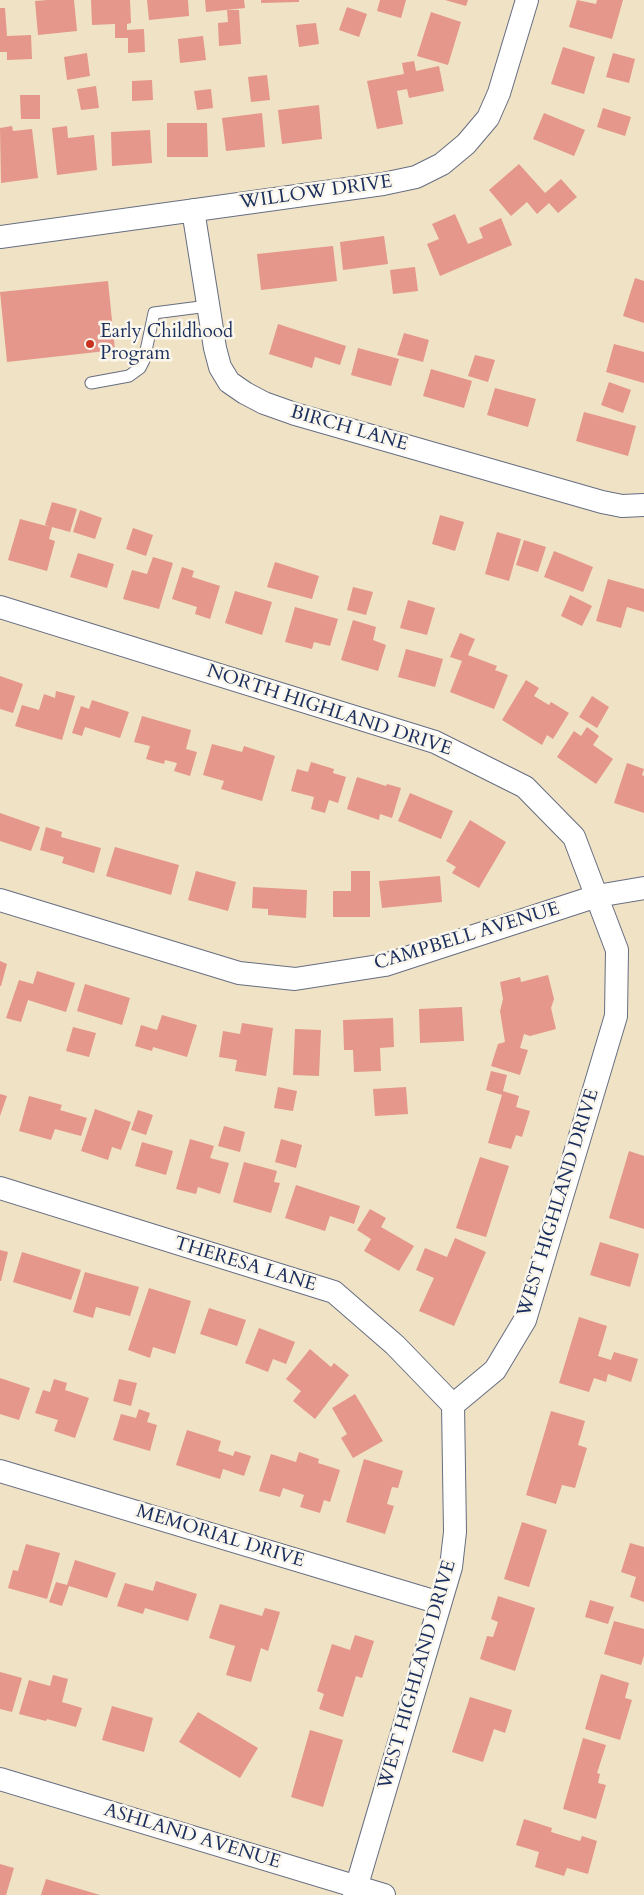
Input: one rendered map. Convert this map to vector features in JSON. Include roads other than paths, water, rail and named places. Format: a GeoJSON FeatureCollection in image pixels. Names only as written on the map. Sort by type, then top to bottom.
{"type":"FeatureCollection","features":[{"type":"Feature","properties":{"kind":"street","name":"WILLOW DRIVE"},"geometry":{"type":"LineString","coordinates":[[0,237],[416,178],[442,164],[466,144],[488,118],[499,93],[527,0]]}},
{"type":"Feature","properties":{"kind":"street","name":"BIRCH LANE"},"geometry":{"type":"LineString","coordinates":[[193,210],[215,348],[220,367],[229,382],[245,393],[264,403],[295,414],[602,502],[622,506],[644,505]]}},
{"type":"Feature","properties":{"kind":"street","name":"NORTH HIGHLAND DRIVE"},"geometry":{"type":"LineString","coordinates":[[0,607],[435,742],[524,787],[574,837],[597,896]]}},
{"type":"Feature","properties":{"kind":"street","name":"CAMPBELL AVENUE"},"geometry":{"type":"LineString","coordinates":[[0,900],[239,974],[295,979],[385,965],[597,896],[644,888]]}},
{"type":"Feature","properties":{"kind":"street","name":"WEST HIGHLAND DRIVE"},"geometry":{"type":"LineString","coordinates":[[356,1891],[451,1567],[455,1532],[453,1405],[495,1370],[525,1320],[616,1016],[617,950],[597,896]]}},
{"type":"Feature","properties":{"kind":"street","name":"THERESA LANE"},"geometry":{"type":"LineString","coordinates":[[0,1188],[334,1292],[395,1345],[453,1405]]}},
{"type":"Feature","properties":{"kind":"street","name":"MEMORIAL DRIVE"},"geometry":{"type":"LineString","coordinates":[[0,1471],[440,1603]]}},
{"type":"Feature","properties":{"kind":"street","name":"ASHLAND AVENUE"},"geometry":{"type":"LineString","coordinates":[[0,1780],[356,1891],[384,1895]]}},
{"type":"Feature","properties":{"kind":"lane"},"geometry":{"type":"LineString","coordinates":[[90,383],[129,376],[140,368],[144,360],[154,313],[208,306]]}},
{"type":"Feature","properties":{"kind":"place","name":"Early Childhood Program"},"geometry":{"type":"Point","coordinates":[90,344]}}]}
